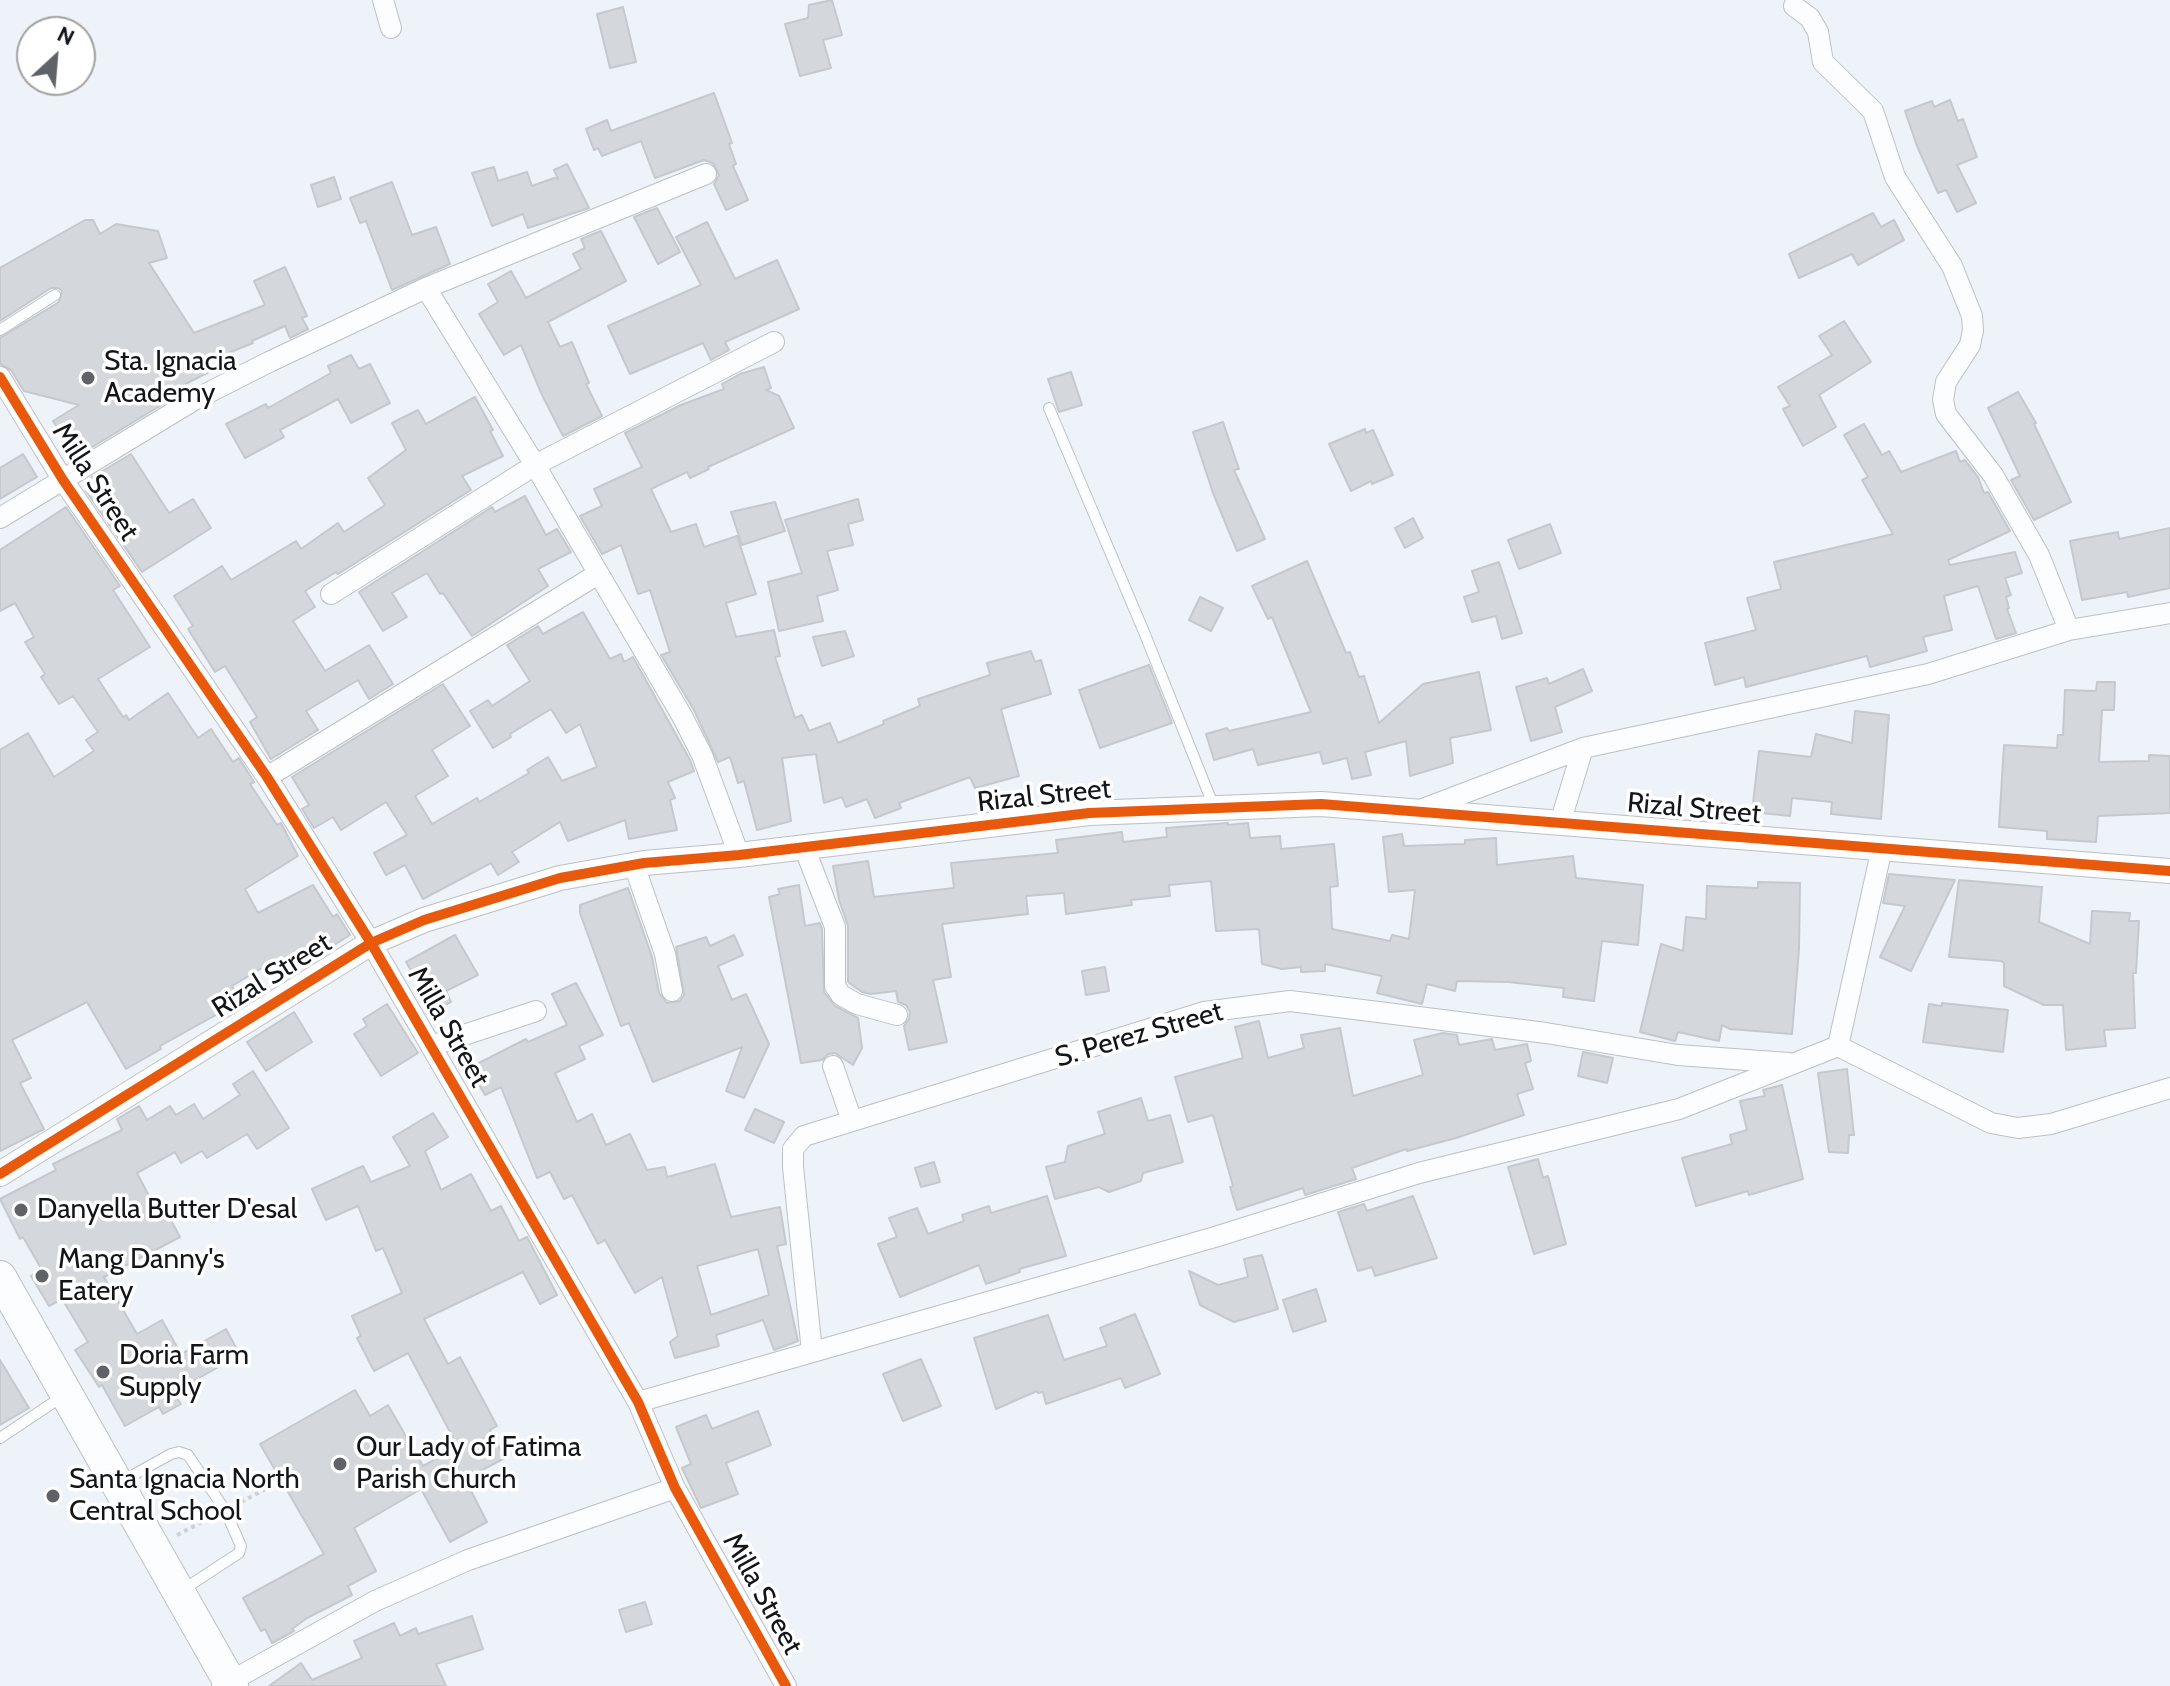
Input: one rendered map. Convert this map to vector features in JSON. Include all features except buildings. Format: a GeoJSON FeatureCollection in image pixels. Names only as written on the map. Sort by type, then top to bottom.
{"type":"FeatureCollection","features":[{"type":"Feature","properties":{"kind":"highway"},"geometry":{"type":"LineString","coordinates":[[0,1277],[180,1592],[228,1684]]}},
{"type":"Feature","properties":{"kind":"street"},"geometry":{"type":"LineString","coordinates":[[383,0],[391,28]]}},
{"type":"Feature","properties":{"kind":"street"},"geometry":{"type":"LineString","coordinates":[[1794,6],[1814,25],[1823,62],[1873,111],[1895,177],[1952,266],[1972,316],[1973,330],[1970,345],[1946,382],[1943,400],[1946,414],[1993,475],[2039,555],[2069,630]]}},
{"type":"Feature","properties":{"kind":"street"},"geometry":{"type":"LineString","coordinates":[[0,518],[194,400],[269,362],[426,288],[706,174]]}},
{"type":"Feature","properties":{"kind":"street"},"geometry":{"type":"LineString","coordinates":[[426,288],[535,465],[682,716],[702,755],[739,855]]}},
{"type":"Feature","properties":{"kind":"street"},"geometry":{"type":"LineString","coordinates":[[331,594],[535,465],[774,342]]}},
{"type":"Feature","properties":{"kind":"street","name":"Milla Street"},"geometry":{"type":"LineString","coordinates":[[0,377],[63,480],[267,777],[371,943],[638,1402],[675,1488],[786,1686]]}},
{"type":"Feature","properties":{"kind":"street"},"geometry":{"type":"LineString","coordinates":[[267,777],[598,574]]}},
{"type":"Feature","properties":{"kind":"street"},"geometry":{"type":"LineString","coordinates":[[1416,812],[1583,748],[1928,674],[2069,630],[2170,613]]}},
{"type":"Feature","properties":{"kind":"street"},"geometry":{"type":"LineString","coordinates":[[1560,823],[1583,748]]}},
{"type":"Feature","properties":{"kind":"street","name":"Rizal Street"},"geometry":{"type":"LineString","coordinates":[[0,1174],[371,943],[424,920],[560,878],[634,865],[1089,813],[1321,804],[2170,871]]}},
{"type":"Feature","properties":{"kind":"street"},"geometry":{"type":"LineString","coordinates":[[804,847],[835,927],[835,986],[841,995],[857,1004],[897,1015]]}},
{"type":"Feature","properties":{"kind":"street"},"geometry":{"type":"LineString","coordinates":[[1838,1046],[1882,848]]}},
{"type":"Feature","properties":{"kind":"street"},"geometry":{"type":"LineString","coordinates":[[634,865],[665,954],[672,991]]}},
{"type":"Feature","properties":{"kind":"street","name":"S. Perez Street"},"geometry":{"type":"LineString","coordinates":[[812,1352],[793,1149],[804,1136],[1204,1012],[1290,1001],[1546,1033],[1678,1055],[1797,1063]]}},
{"type":"Feature","properties":{"kind":"street"},"geometry":{"type":"LineString","coordinates":[[431,1046],[536,1011]]}},
{"type":"Feature","properties":{"kind":"street"},"geometry":{"type":"LineString","coordinates":[[638,1402],[1215,1237],[1419,1173],[1679,1109],[1838,1046],[1991,1123],[2018,1128],[2051,1124],[2170,1088]]}},
{"type":"Feature","properties":{"kind":"street"},"geometry":{"type":"LineString","coordinates":[[833,1066],[852,1121]]}},
{"type":"Feature","properties":{"kind":"street"},"geometry":{"type":"LineString","coordinates":[[228,1684],[375,1601],[468,1560],[675,1488]]}},
{"type":"Feature","properties":{"kind":"lane"},"geometry":{"type":"LineString","coordinates":[[0,330],[55,295]]}},
{"type":"Feature","properties":{"kind":"lane"},"geometry":{"type":"LineString","coordinates":[[1049,408],[1215,808]]}},
{"type":"Feature","properties":{"kind":"lane"},"geometry":{"type":"LineString","coordinates":[[0,1438],[65,1395]]}},
{"type":"Feature","properties":{"kind":"lane"},"geometry":{"type":"LineString","coordinates":[[117,1483],[179,1452],[188,1455],[225,1510],[241,1546],[239,1553],[180,1592]]}},
{"type":"Feature","properties":{"kind":"path"},"geometry":{"type":"LineString","coordinates":[[154,1546],[281,1481]]}},
{"type":"Feature","properties":{"kind":"cycle path"},"geometry":{"type":"LineString","coordinates":[[0,377],[63,480],[267,777],[371,943],[638,1402],[675,1488],[786,1686]]}},
{"type":"Feature","properties":{"kind":"cycle path"},"geometry":{"type":"LineString","coordinates":[[0,1174],[371,943],[424,920],[560,878],[644,863],[739,855],[1089,813],[1321,804],[2170,871]]}},
{"type":"Feature","properties":{"kind":"place","name":"Sta. Ignacia Academy"},"geometry":{"type":"Point","coordinates":[88,378]}},
{"type":"Feature","properties":{"kind":"place","name":"Danyella Butter D'esal"},"geometry":{"type":"Point","coordinates":[21,1210]}},
{"type":"Feature","properties":{"kind":"place","name":"Mang Danny's Eatery"},"geometry":{"type":"Point","coordinates":[42,1276]}},
{"type":"Feature","properties":{"kind":"place","name":"Doria Farm Supply"},"geometry":{"type":"Point","coordinates":[103,1372]}},
{"type":"Feature","properties":{"kind":"place","name":"Our Lady of Fatima Parish Church"},"geometry":{"type":"Point","coordinates":[340,1464]}},
{"type":"Feature","properties":{"kind":"place","name":"Santa Ignacia North Central School"},"geometry":{"type":"Point","coordinates":[53,1496]}}]}
